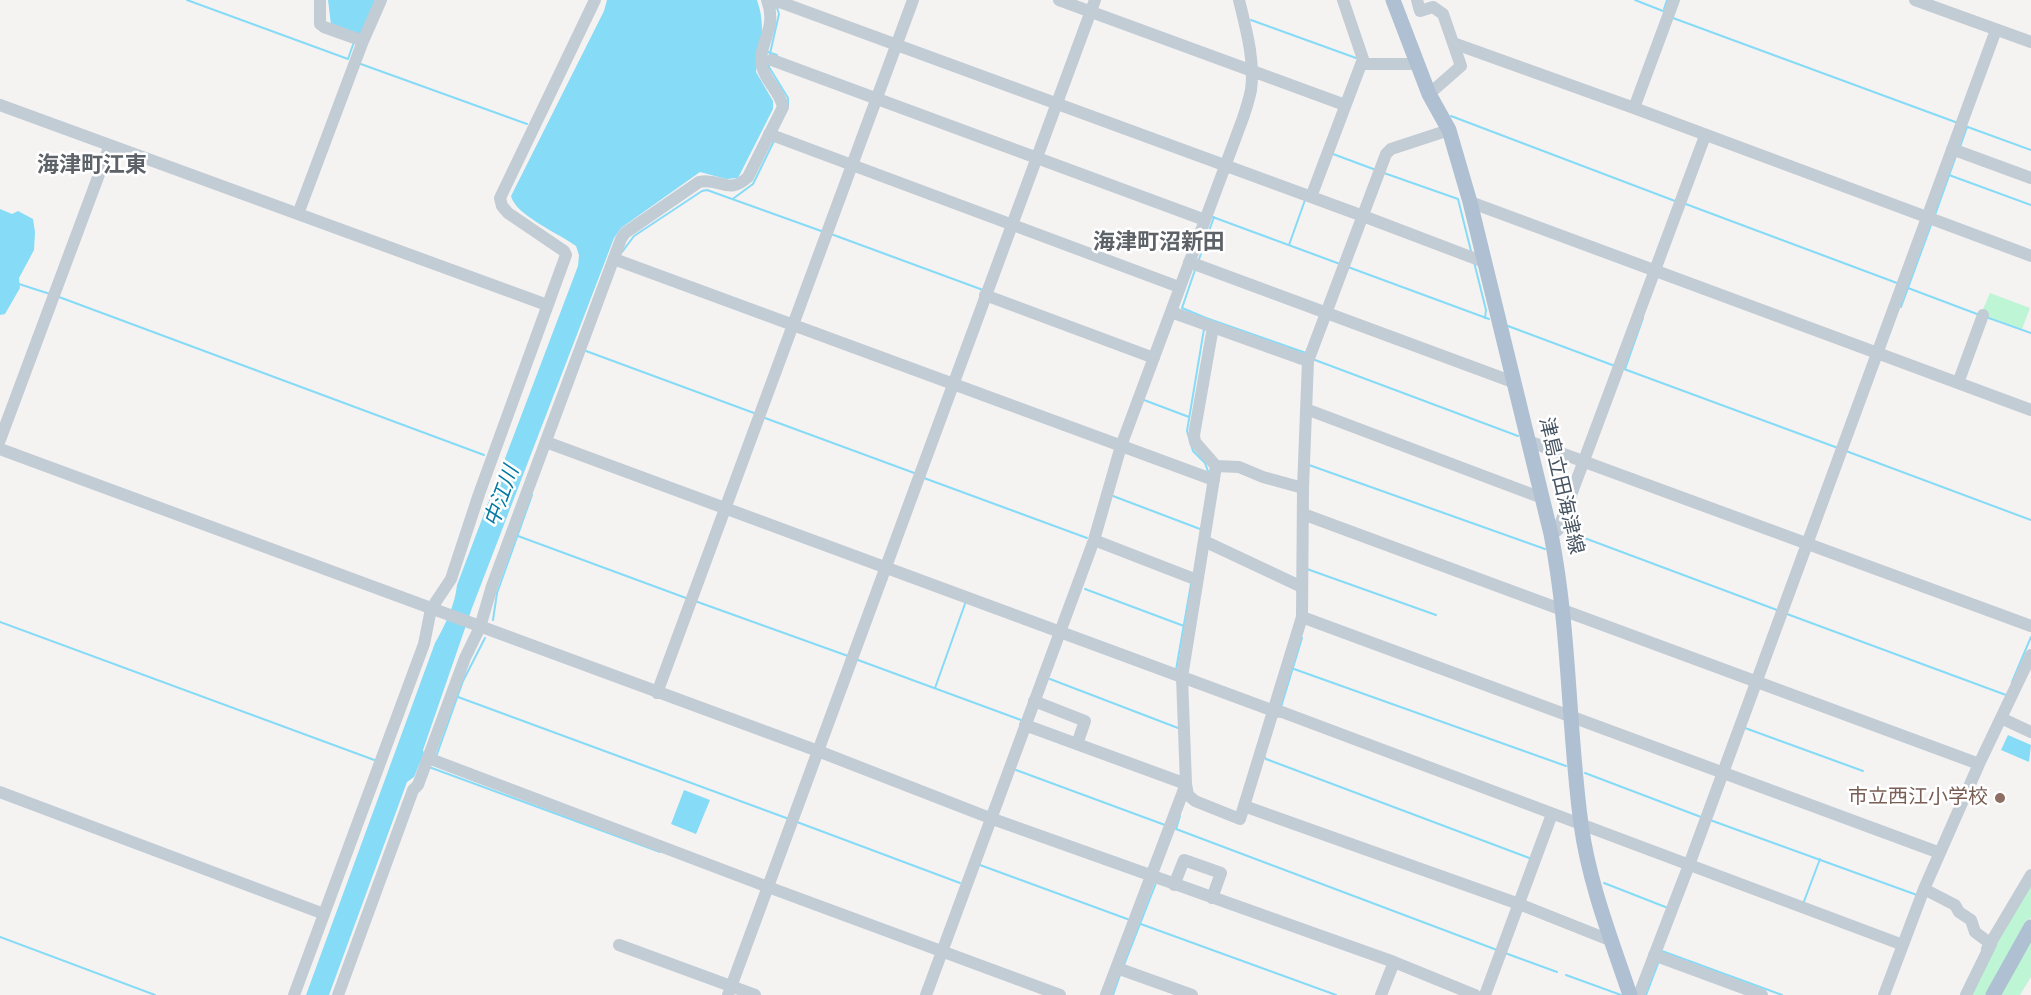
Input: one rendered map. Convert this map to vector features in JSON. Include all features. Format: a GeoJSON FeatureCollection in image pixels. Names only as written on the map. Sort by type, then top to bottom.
{"type":"FeatureCollection","features":[{"type":"Feature","properties":{"kind":"main road","name":"津島立田海津線"},"geometry":{"type":"LineString","coordinates":[[1393,0],[1429,94],[1449,130],[1470,202],[1551,534],[1563,609],[1581,825],[1592,876],[1630,995]]}},
{"type":"Feature","properties":{"kind":"main road"},"geometry":{"type":"LineString","coordinates":[[1993,995],[2031,927]]}},
{"type":"Feature","properties":{"kind":"street"},"geometry":{"type":"LineString","coordinates":[[320,0],[320,24],[359,40]]}},
{"type":"Feature","properties":{"kind":"street"},"geometry":{"type":"LineString","coordinates":[[298,214],[359,40],[381,0]]}},
{"type":"Feature","properties":{"kind":"street"},"geometry":{"type":"LineString","coordinates":[[294,995],[435,610],[451,579],[479,494],[566,255],[564,251],[508,213],[502,206],[500,198],[595,0]]}},
{"type":"Feature","properties":{"kind":"street"},"geometry":{"type":"LineString","coordinates":[[657,693],[913,0]]}},
{"type":"Feature","properties":{"kind":"street"},"geometry":{"type":"LineString","coordinates":[[1059,0],[1092,6],[1252,71],[1345,105]]}},
{"type":"Feature","properties":{"kind":"street"},"geometry":{"type":"LineString","coordinates":[[926,995],[1094,540],[1121,446],[1243,118],[1251,91],[1252,71],[1249,42],[1239,0]]}},
{"type":"Feature","properties":{"kind":"street"},"geometry":{"type":"LineString","coordinates":[[1311,197],[1362,59],[1343,0]]}},
{"type":"Feature","properties":{"kind":"street"},"geometry":{"type":"LineString","coordinates":[[1416,0],[1420,11],[1433,7],[1443,14],[1461,66],[1429,94]]}},
{"type":"Feature","properties":{"kind":"street"},"geometry":{"type":"LineString","coordinates":[[1634,108],[1674,0]]}},
{"type":"Feature","properties":{"kind":"street"},"geometry":{"type":"LineString","coordinates":[[1915,0],[2031,42]]}},
{"type":"Feature","properties":{"kind":"street"},"geometry":{"type":"LineString","coordinates":[[338,995],[621,239],[626,233],[699,182],[708,180],[728,187],[740,185],[748,177],[783,107],[781,99],[762,68],[771,21],[768,2],[780,2],[1484,262]]}},
{"type":"Feature","properties":{"kind":"street"},"geometry":{"type":"LineString","coordinates":[[729,990],[1092,6]]}},
{"type":"Feature","properties":{"kind":"street"},"geometry":{"type":"LineString","coordinates":[[1639,995],[1996,30]]}},
{"type":"Feature","properties":{"kind":"street"},"geometry":{"type":"LineString","coordinates":[[1453,44],[1634,108],[2031,256]]}},
{"type":"Feature","properties":{"kind":"street"},"geometry":{"type":"LineString","coordinates":[[766,54],[1206,217]]}},
{"type":"Feature","properties":{"kind":"street"},"geometry":{"type":"LineString","coordinates":[[1361,64],[1417,64]]}},
{"type":"Feature","properties":{"kind":"street"},"geometry":{"type":"LineString","coordinates":[[0,105],[547,305]]}},
{"type":"Feature","properties":{"kind":"street"},"geometry":{"type":"LineString","coordinates":[[1216,466],[1182,677],[1186,784],[1188,795],[1195,801],[1240,819],[1302,617],[1303,488],[1308,361],[1386,154],[1391,148],[1449,130]]}},
{"type":"Feature","properties":{"kind":"street"},"geometry":{"type":"LineString","coordinates":[[769,134],[1179,287]]}},
{"type":"Feature","properties":{"kind":"street"},"geometry":{"type":"LineString","coordinates":[[1551,534],[1558,530],[1585,461],[1705,136]]}},
{"type":"Feature","properties":{"kind":"street"},"geometry":{"type":"LineString","coordinates":[[0,440],[110,145]]}},
{"type":"Feature","properties":{"kind":"street"},"geometry":{"type":"LineString","coordinates":[[1952,149],[2031,178]]}},
{"type":"Feature","properties":{"kind":"street"},"geometry":{"type":"LineString","coordinates":[[1470,202],[2031,410]]}},
{"type":"Feature","properties":{"kind":"street"},"geometry":{"type":"LineString","coordinates":[[614,259],[1214,480]]}},
{"type":"Feature","properties":{"kind":"street"},"geometry":{"type":"LineString","coordinates":[[1189,262],[1513,382]]}},
{"type":"Feature","properties":{"kind":"street"},"geometry":{"type":"LineString","coordinates":[[985,295],[1154,358]]}},
{"type":"Feature","properties":{"kind":"street"},"geometry":{"type":"LineString","coordinates":[[1171,312],[1308,361]]}},
{"type":"Feature","properties":{"kind":"street"},"geometry":{"type":"LineString","coordinates":[[1958,383],[1983,315]]}},
{"type":"Feature","properties":{"kind":"street"},"geometry":{"type":"LineString","coordinates":[[1213,327],[1194,435],[1195,442],[1216,466],[1239,467],[1263,477],[1303,488]]}},
{"type":"Feature","properties":{"kind":"street"},"geometry":{"type":"LineString","coordinates":[[1306,409],[1542,498]]}},
{"type":"Feature","properties":{"kind":"street"},"geometry":{"type":"LineString","coordinates":[[1528,441],[2031,626]]}},
{"type":"Feature","properties":{"kind":"street"},"geometry":{"type":"LineString","coordinates":[[546,442],[1274,711],[1282,712],[1903,945]]}},
{"type":"Feature","properties":{"kind":"street"},"geometry":{"type":"LineString","coordinates":[[0,449],[818,751],[990,818],[1394,962],[1475,995]]}},
{"type":"Feature","properties":{"kind":"street"},"geometry":{"type":"LineString","coordinates":[[1303,514],[1978,764]]}},
{"type":"Feature","properties":{"kind":"street"},"geometry":{"type":"LineString","coordinates":[[1094,540],[1197,580]]}},
{"type":"Feature","properties":{"kind":"street"},"geometry":{"type":"LineString","coordinates":[[1204,541],[1302,587]]}},
{"type":"Feature","properties":{"kind":"street"},"geometry":{"type":"LineString","coordinates":[[1302,617],[1940,853]]}},
{"type":"Feature","properties":{"kind":"street"},"geometry":{"type":"LineString","coordinates":[[1884,995],[1924,889],[1978,764],[2031,656]]}},
{"type":"Feature","properties":{"kind":"street"},"geometry":{"type":"LineString","coordinates":[[1034,701],[1084,721],[1077,744]]}},
{"type":"Feature","properties":{"kind":"street"},"geometry":{"type":"LineString","coordinates":[[2001,718],[2031,732]]}},
{"type":"Feature","properties":{"kind":"street"},"geometry":{"type":"LineString","coordinates":[[1025,725],[1186,784]]}},
{"type":"Feature","properties":{"kind":"street"},"geometry":{"type":"LineString","coordinates":[[426,763],[1060,995]]}},
{"type":"Feature","properties":{"kind":"street"},"geometry":{"type":"LineString","coordinates":[[1107,995],[1186,784]]}},
{"type":"Feature","properties":{"kind":"street"},"geometry":{"type":"LineString","coordinates":[[0,792],[324,914]]}},
{"type":"Feature","properties":{"kind":"street"},"geometry":{"type":"LineString","coordinates":[[1244,806],[1519,904],[1612,941]]}},
{"type":"Feature","properties":{"kind":"street"},"geometry":{"type":"LineString","coordinates":[[1485,995],[1552,814]]}},
{"type":"Feature","properties":{"kind":"street"},"geometry":{"type":"LineString","coordinates":[[1174,885],[1184,860],[1221,873],[1212,898]]}},
{"type":"Feature","properties":{"kind":"street"},"geometry":{"type":"LineString","coordinates":[[1966,995],[1991,944],[2031,875]]}},
{"type":"Feature","properties":{"kind":"street"},"geometry":{"type":"LineString","coordinates":[[1924,889],[1955,905],[1959,912],[1971,920],[1975,932],[1991,944]]}},
{"type":"Feature","properties":{"kind":"street"},"geometry":{"type":"LineString","coordinates":[[1957,995],[1979,958],[1991,944]]}},
{"type":"Feature","properties":{"kind":"street"},"geometry":{"type":"LineString","coordinates":[[619,945],[729,990],[755,995]]}},
{"type":"Feature","properties":{"kind":"street"},"geometry":{"type":"LineString","coordinates":[[1654,955],[1762,995]]}},
{"type":"Feature","properties":{"kind":"street"},"geometry":{"type":"LineString","coordinates":[[1381,995],[1394,962]]}},
{"type":"Feature","properties":{"kind":"street"},"geometry":{"type":"LineString","coordinates":[[1117,968],[1192,995]]}},
{"type":"Feature","properties":{"kind":"green space"},"geometry":{"type":"Polygon","coordinates":[[[1990,293],[2030,308],[2022,329],[1981,314],[1990,293]]]}},
{"type":"Feature","properties":{"kind":"green space"},"geometry":{"type":"Polygon","coordinates":[[[2031,881],[2031,917],[1986,995],[1968,995],[2031,881]]]}},
{"type":"Feature","properties":{"kind":"green space"},"geometry":{"type":"Polygon","coordinates":[[[2031,941],[2031,977],[2020,995],[2000,995],[2031,941]]]}},
{"type":"Feature","properties":{"kind":"water"},"geometry":{"type":"Polygon","coordinates":[[[328,0],[375,0],[360,35],[331,25],[328,0]]]}},
{"type":"Feature","properties":{"kind":"water","name":"中江川"},"geometry":{"type":"Polygon","coordinates":[[[607,0],[757,0],[762,27],[756,72],[773,101],[773,109],[738,178],[726,179],[700,172],[621,228],[614,238],[472,608],[423,750],[424,753],[414,777],[407,782],[329,995],[306,995],[435,643],[452,607],[457,585],[578,266],[579,255],[576,246],[529,217],[514,203],[511,196],[604,11],[607,0]]]}},
{"type":"Feature","properties":{"kind":"water"},"geometry":{"type":"Polygon","coordinates":[[[0,209],[12,214],[18,211],[33,219],[35,232],[34,250],[19,278],[20,288],[5,314],[0,315],[0,209]]]}},
{"type":"Feature","properties":{"kind":"water"},"geometry":{"type":"Polygon","coordinates":[[[2008,735],[2031,745],[2029,762],[2001,750],[2008,735]]]}},
{"type":"Feature","properties":{"kind":"water"},"geometry":{"type":"Polygon","coordinates":[[[684,790],[710,800],[696,834],[671,824],[684,790]]]}},
{"type":"Feature","properties":{"kind":"waterway"},"geometry":{"type":"LineString","coordinates":[[187,0],[348,59],[354,42]]}},
{"type":"Feature","properties":{"kind":"waterway"},"geometry":{"type":"LineString","coordinates":[[1635,0],[1663,11]]}},
{"type":"Feature","properties":{"kind":"waterway"},"geometry":{"type":"LineString","coordinates":[[1664,9],[1667,0]]}},
{"type":"Feature","properties":{"kind":"waterway"},"geometry":{"type":"LineString","coordinates":[[769,58],[779,14],[777,8]]}},
{"type":"Feature","properties":{"kind":"waterway"},"geometry":{"type":"LineString","coordinates":[[1673,18],[1958,123]]}},
{"type":"Feature","properties":{"kind":"waterway"},"geometry":{"type":"LineString","coordinates":[[1251,20],[1356,58]]}},
{"type":"Feature","properties":{"kind":"waterway"},"geometry":{"type":"LineString","coordinates":[[765,51],[777,55]]}},
{"type":"Feature","properties":{"kind":"waterway"},"geometry":{"type":"LineString","coordinates":[[358,63],[527,124]]}},
{"type":"Feature","properties":{"kind":"waterway"},"geometry":{"type":"LineString","coordinates":[[769,63],[769,67],[788,98],[788,106]]}},
{"type":"Feature","properties":{"kind":"waterway"},"geometry":{"type":"LineString","coordinates":[[1451,116],[1675,201]]}},
{"type":"Feature","properties":{"kind":"waterway"},"geometry":{"type":"LineString","coordinates":[[1965,126],[2031,150]]}},
{"type":"Feature","properties":{"kind":"waterway"},"geometry":{"type":"LineString","coordinates":[[1960,147],[1967,127]]}},
{"type":"Feature","properties":{"kind":"waterway"},"geometry":{"type":"LineString","coordinates":[[734,198],[753,184],[774,141]]}},
{"type":"Feature","properties":{"kind":"waterway"},"geometry":{"type":"LineString","coordinates":[[1333,154],[1376,170]]}},
{"type":"Feature","properties":{"kind":"waterway"},"geometry":{"type":"LineString","coordinates":[[1935,215],[1956,156]]}},
{"type":"Feature","properties":{"kind":"waterway"},"geometry":{"type":"LineString","coordinates":[[1384,173],[1458,199],[1471,251]]}},
{"type":"Feature","properties":{"kind":"waterway"},"geometry":{"type":"LineString","coordinates":[[1949,175],[2031,205]]}},
{"type":"Feature","properties":{"kind":"waterway"},"geometry":{"type":"LineString","coordinates":[[622,252],[634,236],[702,191],[707,190],[824,232]]}},
{"type":"Feature","properties":{"kind":"waterway"},"geometry":{"type":"LineString","coordinates":[[1289,245],[1305,200]]}},
{"type":"Feature","properties":{"kind":"waterway"},"geometry":{"type":"LineString","coordinates":[[1683,203],[1897,283]]}},
{"type":"Feature","properties":{"kind":"waterway"},"geometry":{"type":"LineString","coordinates":[[1210,216],[1340,264]]}},
{"type":"Feature","properties":{"kind":"waterway"},"geometry":{"type":"LineString","coordinates":[[1198,262],[1214,217]]}},
{"type":"Feature","properties":{"kind":"waterway"},"geometry":{"type":"LineString","coordinates":[[1901,307],[1931,225]]}},
{"type":"Feature","properties":{"kind":"waterway"},"geometry":{"type":"LineString","coordinates":[[831,234],[983,290]]}},
{"type":"Feature","properties":{"kind":"waterway"},"geometry":{"type":"LineString","coordinates":[[1474,262],[1486,310],[1485,318]]}},
{"type":"Feature","properties":{"kind":"waterway"},"geometry":{"type":"LineString","coordinates":[[1348,267],[1489,319]]}},
{"type":"Feature","properties":{"kind":"waterway"},"geometry":{"type":"LineString","coordinates":[[1195,270],[1182,308],[1206,318]]}},
{"type":"Feature","properties":{"kind":"waterway"},"geometry":{"type":"LineString","coordinates":[[19,284],[50,294]]}},
{"type":"Feature","properties":{"kind":"waterway"},"geometry":{"type":"LineString","coordinates":[[1908,288],[1977,314]]}},
{"type":"Feature","properties":{"kind":"waterway"},"geometry":{"type":"LineString","coordinates":[[59,297],[484,455]]}},
{"type":"Feature","properties":{"kind":"waterway"},"geometry":{"type":"LineString","coordinates":[[1986,317],[2031,333]]}},
{"type":"Feature","properties":{"kind":"waterway"},"geometry":{"type":"LineString","coordinates":[[1206,318],[1306,353]]}},
{"type":"Feature","properties":{"kind":"waterway"},"geometry":{"type":"LineString","coordinates":[[1625,369],[1643,318]]}},
{"type":"Feature","properties":{"kind":"waterway"},"geometry":{"type":"LineString","coordinates":[[1508,326],[1615,366]]}},
{"type":"Feature","properties":{"kind":"waterway"},"geometry":{"type":"LineString","coordinates":[[1204,329],[1187,431],[1193,451],[1205,463],[1209,474]]}},
{"type":"Feature","properties":{"kind":"waterway"},"geometry":{"type":"LineString","coordinates":[[586,351],[754,413]]}},
{"type":"Feature","properties":{"kind":"waterway"},"geometry":{"type":"LineString","coordinates":[[1315,360],[1518,436]]}},
{"type":"Feature","properties":{"kind":"waterway"},"geometry":{"type":"LineString","coordinates":[[1624,369],[1838,448]]}},
{"type":"Feature","properties":{"kind":"waterway"},"geometry":{"type":"LineString","coordinates":[[1144,400],[1189,417]]}},
{"type":"Feature","properties":{"kind":"waterway"},"geometry":{"type":"LineString","coordinates":[[765,418],[917,474]]}},
{"type":"Feature","properties":{"kind":"waterway"},"geometry":{"type":"LineString","coordinates":[[1846,451],[2031,520]]}},
{"type":"Feature","properties":{"kind":"waterway"},"geometry":{"type":"LineString","coordinates":[[1309,465],[1545,549]]}},
{"type":"Feature","properties":{"kind":"waterway"},"geometry":{"type":"LineString","coordinates":[[924,478],[1087,538]]}},
{"type":"Feature","properties":{"kind":"waterway"},"geometry":{"type":"LineString","coordinates":[[493,620],[497,593],[532,495]]}},
{"type":"Feature","properties":{"kind":"waterway"},"geometry":{"type":"LineString","coordinates":[[1113,496],[1200,529]]}},
{"type":"Feature","properties":{"kind":"waterway"},"geometry":{"type":"LineString","coordinates":[[1563,530],[1777,610]]}},
{"type":"Feature","properties":{"kind":"waterway"},"geometry":{"type":"LineString","coordinates":[[518,536],[686,598]]}},
{"type":"Feature","properties":{"kind":"waterway"},"geometry":{"type":"LineString","coordinates":[[1307,569],[1436,615]]}},
{"type":"Feature","properties":{"kind":"waterway"},"geometry":{"type":"LineString","coordinates":[[1176,670],[1191,584]]}},
{"type":"Feature","properties":{"kind":"waterway"},"geometry":{"type":"LineString","coordinates":[[1085,589],[1184,626]]}},
{"type":"Feature","properties":{"kind":"waterway"},"geometry":{"type":"LineString","coordinates":[[695,601],[848,656]]}},
{"type":"Feature","properties":{"kind":"waterway"},"geometry":{"type":"LineString","coordinates":[[935,688],[966,601]]}},
{"type":"Feature","properties":{"kind":"waterway"},"geometry":{"type":"LineString","coordinates":[[1787,614],[2006,695]]}},
{"type":"Feature","properties":{"kind":"waterway"},"geometry":{"type":"LineString","coordinates":[[0,622],[377,761]]}},
{"type":"Feature","properties":{"kind":"waterway"},"geometry":{"type":"LineString","coordinates":[[2012,682],[2031,637]]}},
{"type":"Feature","properties":{"kind":"waterway"},"geometry":{"type":"LineString","coordinates":[[436,757],[463,681],[485,638]]}},
{"type":"Feature","properties":{"kind":"waterway"},"geometry":{"type":"LineString","coordinates":[[1281,707],[1302,638]]}},
{"type":"Feature","properties":{"kind":"waterway"},"geometry":{"type":"LineString","coordinates":[[858,660],[1021,720]]}},
{"type":"Feature","properties":{"kind":"waterway"},"geometry":{"type":"LineString","coordinates":[[1294,669],[1566,766]]}},
{"type":"Feature","properties":{"kind":"waterway"},"geometry":{"type":"LineString","coordinates":[[1050,679],[1178,728]]}},
{"type":"Feature","properties":{"kind":"waterway"},"geometry":{"type":"LineString","coordinates":[[458,697],[789,819]]}},
{"type":"Feature","properties":{"kind":"waterway"},"geometry":{"type":"LineString","coordinates":[[1745,728],[1863,771]]}},
{"type":"Feature","properties":{"kind":"waterway"},"geometry":{"type":"LineString","coordinates":[[1264,756],[1266,759],[1532,859]]}},
{"type":"Feature","properties":{"kind":"waterway"},"geometry":{"type":"LineString","coordinates":[[429,767],[660,852]]}},
{"type":"Feature","properties":{"kind":"waterway"},"geometry":{"type":"LineString","coordinates":[[1016,770],[1165,825]]}},
{"type":"Feature","properties":{"kind":"waterway"},"geometry":{"type":"LineString","coordinates":[[1585,773],[1701,817]]}},
{"type":"Feature","properties":{"kind":"waterway"},"geometry":{"type":"LineString","coordinates":[[1180,816],[1176,829],[1497,950]]}},
{"type":"Feature","properties":{"kind":"waterway"},"geometry":{"type":"LineString","coordinates":[[1710,820],[1917,895]]}},
{"type":"Feature","properties":{"kind":"waterway"},"geometry":{"type":"LineString","coordinates":[[797,822],[960,883]]}},
{"type":"Feature","properties":{"kind":"waterway"},"geometry":{"type":"LineString","coordinates":[[1803,904],[1820,859]]}},
{"type":"Feature","properties":{"kind":"waterway"},"geometry":{"type":"LineString","coordinates":[[980,865],[1130,920]]}},
{"type":"Feature","properties":{"kind":"waterway"},"geometry":{"type":"LineString","coordinates":[[1124,965],[1156,883]]}},
{"type":"Feature","properties":{"kind":"waterway"},"geometry":{"type":"LineString","coordinates":[[1604,883],[1668,908]]}},
{"type":"Feature","properties":{"kind":"waterway"},"geometry":{"type":"LineString","coordinates":[[1138,923],[1336,995]]}},
{"type":"Feature","properties":{"kind":"waterway"},"geometry":{"type":"LineString","coordinates":[[0,937],[155,995]]}},
{"type":"Feature","properties":{"kind":"waterway"},"geometry":{"type":"LineString","coordinates":[[1662,951],[1782,995]]}},
{"type":"Feature","properties":{"kind":"waterway"},"geometry":{"type":"LineString","coordinates":[[1505,953],[1557,972]]}},
{"type":"Feature","properties":{"kind":"waterway"},"geometry":{"type":"LineString","coordinates":[[1646,995],[1659,961]]}},
{"type":"Feature","properties":{"kind":"waterway"},"geometry":{"type":"LineString","coordinates":[[1113,995],[1120,975]]}},
{"type":"Feature","properties":{"kind":"waterway"},"geometry":{"type":"LineString","coordinates":[[1566,975],[1621,995]]}},
{"type":"Feature","properties":{"kind":"place","name":"市立西江小学校"},"geometry":{"type":"Point","coordinates":[2000,798]}},
{"type":"Feature","properties":{"kind":"district","name":"海津町江東"},"geometry":{"type":"Point","coordinates":[92,167]}},
{"type":"Feature","properties":{"kind":"district","name":"海津町沼新田"},"geometry":{"type":"Point","coordinates":[1159,244]}}]}
